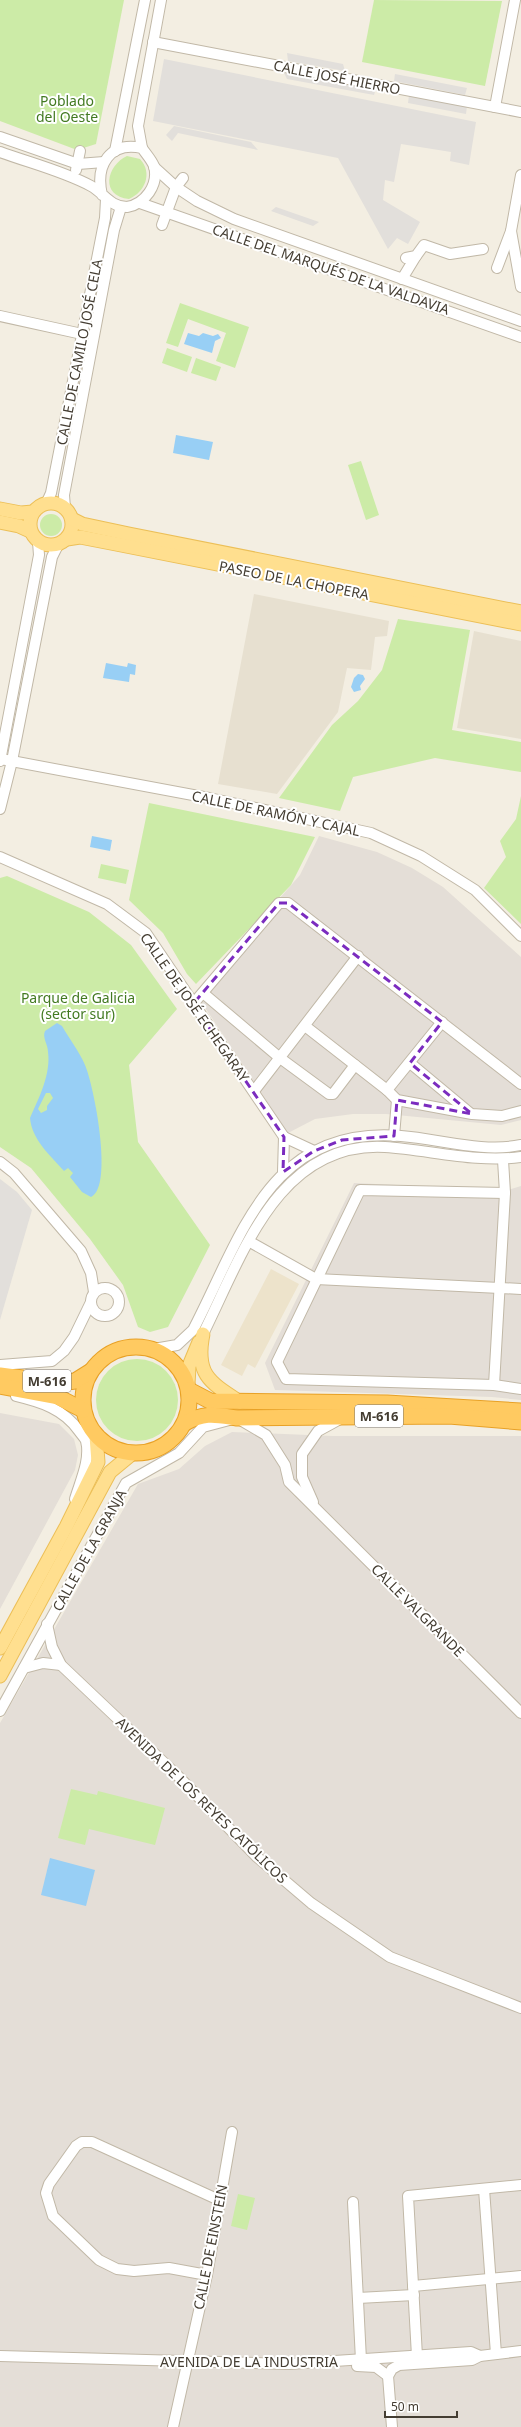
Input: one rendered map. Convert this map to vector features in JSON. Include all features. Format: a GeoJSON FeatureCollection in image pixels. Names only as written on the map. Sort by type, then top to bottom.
{"type":"FeatureCollection","features":[{"type":"Feature","properties":{"kind":"highway","name":"M-616"},"geometry":{"type":"LineString","coordinates":[[0,1375],[60,1383],[75,1381],[91,1371],[103,1358],[119,1349],[137,1346],[154,1349],[169,1357],[181,1370],[188,1387],[189,1411],[185,1423],[176,1436],[164,1446],[149,1452],[133,1454],[119,1451],[107,1445],[96,1436],[88,1424],[83,1410],[85,1383],[91,1371]]}},
{"type":"Feature","properties":{"kind":"highway","name":"M-616"},"geometry":{"type":"LineString","coordinates":[[0,1386],[58,1397],[83,1410]]}},
{"type":"Feature","properties":{"kind":"highway","name":"M-616"},"geometry":{"type":"LineString","coordinates":[[188,1387],[210,1401],[387,1402],[521,1411]]}},
{"type":"Feature","properties":{"kind":"highway","name":"M-616"},"geometry":{"type":"LineString","coordinates":[[185,1423],[199,1416],[210,1415],[237,1418],[449,1416],[521,1422]]}},
{"type":"Feature","properties":{"kind":"main road"},"geometry":{"type":"LineString","coordinates":[[0,509],[21,513],[33,512],[46,504],[59,505],[68,514],[72,530],[62,542],[51,546],[38,542],[30,531],[19,526],[0,522]]}},
{"type":"Feature","properties":{"kind":"main road"},"geometry":{"type":"LineString","coordinates":[[30,531],[30,518],[33,512]]}},
{"type":"Feature","properties":{"kind":"main road","name":"PASEO DE LA CHOPERA"},"geometry":{"type":"LineString","coordinates":[[68,514],[82,524],[521,612]]}},
{"type":"Feature","properties":{"kind":"main road","name":"PASEO DE LA CHOPERA"},"geometry":{"type":"LineString","coordinates":[[62,542],[80,537],[109,542],[521,624]]}},
{"type":"Feature","properties":{"kind":"main road"},"geometry":{"type":"LineString","coordinates":[[188,1387],[189,1366],[203,1334]]}},
{"type":"Feature","properties":{"kind":"main road"},"geometry":{"type":"LineString","coordinates":[[203,1334],[199,1352],[201,1365],[207,1378],[214,1386],[240,1402]]}},
{"type":"Feature","properties":{"kind":"main road"},"geometry":{"type":"LineString","coordinates":[[0,1648],[66,1527],[98,1462],[96,1436]]}},
{"type":"Feature","properties":{"kind":"main road"},"geometry":{"type":"LineString","coordinates":[[0,1676],[110,1472],[133,1454]]}},
{"type":"Feature","properties":{"kind":"street"},"geometry":{"type":"LineString","coordinates":[[115,151],[145,0]]}},
{"type":"Feature","properties":{"kind":"street"},"geometry":{"type":"LineString","coordinates":[[0,152],[92,186],[104,197],[121,207],[140,203],[152,188],[154,167],[142,148],[138,126],[161,0]]}},
{"type":"Feature","properties":{"kind":"street"},"geometry":{"type":"LineString","coordinates":[[495,107],[515,0]]}},
{"type":"Feature","properties":{"kind":"street","name":"CALLE JOSÉ HIERRO"},"geometry":{"type":"LineString","coordinates":[[153,42],[521,112]]}},
{"type":"Feature","properties":{"kind":"street"},"geometry":{"type":"LineString","coordinates":[[0,137],[78,164],[104,162]]}},
{"type":"Feature","properties":{"kind":"street"},"geometry":{"type":"LineString","coordinates":[[104,197],[99,180],[104,162],[115,151],[131,145],[142,148]]}},
{"type":"Feature","properties":{"kind":"street"},"geometry":{"type":"LineString","coordinates":[[73,178],[78,164],[80,151]]}},
{"type":"Feature","properties":{"kind":"street","name":"CALLE DEL MARQUÉS DE LA VALDAVIA"},"geometry":{"type":"LineString","coordinates":[[154,167],[176,187],[197,201],[234,219],[521,321]]}},
{"type":"Feature","properties":{"kind":"street"},"geometry":{"type":"LineString","coordinates":[[497,268],[511,231],[521,175]]}},
{"type":"Feature","properties":{"kind":"street"},"geometry":{"type":"LineString","coordinates":[[162,226],[176,187],[183,178]]}},
{"type":"Feature","properties":{"kind":"street","name":"CALLE DE CAMILO JOSÉ CELA"},"geometry":{"type":"LineString","coordinates":[[46,504],[51,493],[104,218],[104,197]]}},
{"type":"Feature","properties":{"kind":"street","name":"CALLE DEL MARQUÉS DE LA VALDAVIA"},"geometry":{"type":"LineString","coordinates":[[140,203],[521,337]]}},
{"type":"Feature","properties":{"kind":"street","name":"CALLE DE CAMILO JOSÉ CELA"},"geometry":{"type":"LineString","coordinates":[[68,514],[64,496],[114,230],[121,207]]}},
{"type":"Feature","properties":{"kind":"street"},"geometry":{"type":"LineString","coordinates":[[511,231],[521,287]]}},
{"type":"Feature","properties":{"kind":"street"},"geometry":{"type":"LineString","coordinates":[[402,279],[411,257],[424,245],[450,254],[484,249]]}},
{"type":"Feature","properties":{"kind":"street"},"geometry":{"type":"LineString","coordinates":[[0,316],[82,334]]}},
{"type":"Feature","properties":{"kind":"street"},"geometry":{"type":"LineString","coordinates":[[0,760],[39,554],[38,542]]}},
{"type":"Feature","properties":{"kind":"street"},"geometry":{"type":"LineString","coordinates":[[0,809],[12,761],[52,557],[62,542]]}},
{"type":"Feature","properties":{"kind":"street","name":"CALLE DE RAMÓN Y CAJAL"},"geometry":{"type":"LineString","coordinates":[[0,760],[209,798],[371,833],[421,856],[475,890],[521,936]]}},
{"type":"Feature","properties":{"kind":"street","name":"CALLE DE JOSÉ ECHEGARAY"},"geometry":{"type":"LineString","coordinates":[[0,857],[107,904],[146,933],[284,1137]]}},
{"type":"Feature","properties":{"kind":"street"},"geometry":{"type":"LineString","coordinates":[[193,1004],[279,903],[288,903],[521,1084]]}},
{"type":"Feature","properties":{"kind":"street"},"geometry":{"type":"LineString","coordinates":[[254,1091],[358,956]]}},
{"type":"Feature","properties":{"kind":"street"},"geometry":{"type":"LineString","coordinates":[[203,993],[280,1058],[329,1094],[333,1094],[355,1065]]}},
{"type":"Feature","properties":{"kind":"street"},"geometry":{"type":"LineString","coordinates":[[388,1090],[442,1022]]}},
{"type":"Feature","properties":{"kind":"street"},"geometry":{"type":"LineString","coordinates":[[305,1026],[388,1090],[397,1100],[472,1114],[502,1116],[521,1111]]}},
{"type":"Feature","properties":{"kind":"street"},"geometry":{"type":"LineString","coordinates":[[410,1063],[472,1114]]}},
{"type":"Feature","properties":{"kind":"street"},"geometry":{"type":"LineString","coordinates":[[394,1136],[397,1100]]}},
{"type":"Feature","properties":{"kind":"street"},"geometry":{"type":"LineString","coordinates":[[154,1349],[177,1345],[193,1330],[257,1204],[283,1172],[314,1151],[354,1137],[394,1136],[488,1147],[521,1145]]}},
{"type":"Feature","properties":{"kind":"street"},"geometry":{"type":"LineString","coordinates":[[283,1172],[284,1137],[314,1151]]}},
{"type":"Feature","properties":{"kind":"street"},"geometry":{"type":"LineString","coordinates":[[203,1334],[265,1213],[285,1187],[314,1165],[343,1152],[358,1148],[383,1147],[503,1160],[521,1157]]}},
{"type":"Feature","properties":{"kind":"street"},"geometry":{"type":"LineString","coordinates":[[494,1385],[504,1194],[503,1160]]}},
{"type":"Feature","properties":{"kind":"street"},"geometry":{"type":"LineString","coordinates":[[0,1162],[14,1173],[81,1251],[91,1273],[92,1297],[74,1336],[64,1351],[52,1361],[8,1366],[0,1365]]}},
{"type":"Feature","properties":{"kind":"street"},"geometry":{"type":"LineString","coordinates":[[504,1194],[360,1190],[277,1362],[286,1379],[494,1385],[521,1389]]}},
{"type":"Feature","properties":{"kind":"street"},"geometry":{"type":"LineString","coordinates":[[250,1242],[316,1279],[521,1289]]}},
{"type":"Feature","properties":{"kind":"street"},"geometry":{"type":"LineString","coordinates":[[0,1391],[42,1403],[60,1411],[72,1421],[86,1441],[86,1461],[66,1527]]}},
{"type":"Feature","properties":{"kind":"street"},"geometry":{"type":"LineString","coordinates":[[315,1506],[302,1477],[302,1454],[318,1430],[344,1417]]}},
{"type":"Feature","properties":{"kind":"street","name":"CALLE VALGRANDE"},"geometry":{"type":"LineString","coordinates":[[237,1418],[266,1435],[285,1465],[289,1482],[315,1506],[521,1713]]}},
{"type":"Feature","properties":{"kind":"street","name":"CALLE DE LA GRANJA"},"geometry":{"type":"LineString","coordinates":[[0,1711],[126,1483],[179,1453],[203,1427],[237,1418]]}},
{"type":"Feature","properties":{"kind":"street","name":"AVENIDA DE LOS REYES CATÓLICOS"},"geometry":{"type":"LineString","coordinates":[[47,1624],[52,1647],[61,1665],[178,1775],[257,1857],[311,1903],[390,1957],[521,2008]]}},
{"type":"Feature","properties":{"kind":"street"},"geometry":{"type":"LineString","coordinates":[[24,1668],[42,1663],[61,1665]]}},
{"type":"Feature","properties":{"kind":"street","name":"CALLE DE EINSTEIN"},"geometry":{"type":"LineString","coordinates":[[173,2427],[186,2362],[207,2276],[232,2132]]}},
{"type":"Feature","properties":{"kind":"street"},"geometry":{"type":"LineString","coordinates":[[207,2276],[169,2268],[134,2271],[117,2269],[99,2260],[53,2216],[46,2193],[49,2184],[76,2146],[82,2142],[92,2142],[219,2200]]}},
{"type":"Feature","properties":{"kind":"street"},"geometry":{"type":"LineString","coordinates":[[417,2356],[408,2196],[521,2185]]}},
{"type":"Feature","properties":{"kind":"street"},"geometry":{"type":"LineString","coordinates":[[484,2188],[496,2354]]}},
{"type":"Feature","properties":{"kind":"street"},"geometry":{"type":"LineString","coordinates":[[353,2202],[361,2360]]}},
{"type":"Feature","properties":{"kind":"street"},"geometry":{"type":"LineString","coordinates":[[358,2298],[521,2276]]}},
{"type":"Feature","properties":{"kind":"street","name":"AVENIDA DE LA INDUSTRIA"},"geometry":{"type":"LineString","coordinates":[[0,2356],[186,2362],[320,2363],[471,2352],[480,2356],[521,2351]]}},
{"type":"Feature","properties":{"kind":"street"},"geometry":{"type":"LineString","coordinates":[[392,2427],[388,2376],[392,2369],[399,2365],[472,2360],[480,2356]]}},
{"type":"Feature","properties":{"kind":"street"},"geometry":{"type":"LineString","coordinates":[[320,2363],[334,2366],[369,2365],[382,2370],[388,2376]]}},
{"type":"Feature","properties":{"kind":"highlighted area"},"geometry":{"type":"Polygon","coordinates":[[[279,903],[288,903],[442,1022],[410,1063],[472,1114],[397,1100],[394,1136],[342,1140],[314,1151],[283,1172],[284,1137],[193,1004],[279,903]]]}},
{"type":"Feature","properties":{"kind":"shaded area"},"geometry":{"type":"Polygon","coordinates":[[[287,53],[343,64],[345,71],[288,61],[287,53]]]}},
{"type":"Feature","properties":{"kind":"shaded area"},"geometry":{"type":"Polygon","coordinates":[[[164,59],[476,122],[469,165],[450,161],[451,152],[401,144],[394,182],[385,180],[383,200],[420,222],[408,244],[397,238],[388,249],[338,158],[153,121],[164,59]]]}},
{"type":"Feature","properties":{"kind":"shaded area"},"geometry":{"type":"Polygon","coordinates":[[[284,73],[376,88],[374,95],[287,79],[284,73]]]}},
{"type":"Feature","properties":{"kind":"shaded area"},"geometry":{"type":"Polygon","coordinates":[[[395,74],[467,88],[465,95],[394,81],[395,74]]]}},
{"type":"Feature","properties":{"kind":"shaded area"},"geometry":{"type":"Polygon","coordinates":[[[409,95],[467,106],[466,114],[408,103],[409,95]]]}},
{"type":"Feature","properties":{"kind":"shaded area"},"geometry":{"type":"Polygon","coordinates":[[[174,126],[251,142],[258,150],[178,133],[172,141],[166,135],[174,126]]]}},
{"type":"Feature","properties":{"kind":"shaded area"},"geometry":{"type":"Polygon","coordinates":[[[276,207],[319,222],[313,226],[271,211],[276,207]]]}},
{"type":"Feature","properties":{"kind":"shaded area"},"geometry":{"type":"Polygon","coordinates":[[[254,594],[389,621],[387,636],[375,637],[371,670],[347,668],[338,712],[277,794],[218,784],[254,594]]]}},
{"type":"Feature","properties":{"kind":"shaded area"},"geometry":{"type":"Polygon","coordinates":[[[474,631],[521,641],[521,739],[457,728],[474,631]]]}},
{"type":"Feature","properties":{"kind":"shaded area"},"geometry":{"type":"Polygon","coordinates":[[[319,836],[377,852],[412,868],[443,887],[521,957],[521,1120],[501,1125],[386,1114],[353,1114],[315,1119],[288,1133],[196,994],[300,875],[319,836]]]}},
{"type":"Feature","properties":{"kind":"shaded area"},"geometry":{"type":"Polygon","coordinates":[[[0,1179],[17,1192],[32,1210],[0,1320],[0,1179]]]}},
{"type":"Feature","properties":{"kind":"shaded area"},"geometry":{"type":"Polygon","coordinates":[[[354,1183],[508,1190],[521,1186],[521,1400],[492,1397],[275,1390],[265,1363],[354,1183]]]}},
{"type":"Feature","properties":{"kind":"shaded area"},"geometry":{"type":"Polygon","coordinates":[[[271,1269],[299,1284],[255,1368],[248,1364],[242,1376],[221,1365],[271,1269]]]}},
{"type":"Feature","properties":{"kind":"shaded area"},"geometry":{"type":"Polygon","coordinates":[[[0,1413],[59,1424],[74,1439],[78,1455],[75,1470],[0,1609],[0,1413]]]}},
{"type":"Feature","properties":{"kind":"shaded area"},"geometry":{"type":"Polygon","coordinates":[[[232,1432],[333,1436],[521,1436],[521,2427],[0,2427],[0,1723],[138,1484],[179,1469],[205,1446],[232,1432]]]}},
{"type":"Feature","properties":{"kind":"green space","name":"Poblado del Oeste"},"geometry":{"type":"Polygon","coordinates":[[[0,0],[124,0],[96,144],[77,150],[0,121],[0,0]]]}},
{"type":"Feature","properties":{"kind":"green space"},"geometry":{"type":"Polygon","coordinates":[[[374,0],[502,1],[485,86],[362,62],[374,0]]]}},
{"type":"Feature","properties":{"kind":"green space"},"geometry":{"type":"Polygon","coordinates":[[[127,156],[140,159],[146,170],[143,187],[135,196],[129,199],[120,197],[114,192],[110,187],[109,180],[114,167],[127,156]]]}},
{"type":"Feature","properties":{"kind":"green space"},"geometry":{"type":"Polygon","coordinates":[[[180,303],[249,327],[235,368],[216,361],[226,333],[188,319],[178,347],[166,343],[180,303]]]}},
{"type":"Feature","properties":{"kind":"green space"},"geometry":{"type":"Polygon","coordinates":[[[167,348],[192,357],[187,372],[162,363],[167,348]]]}},
{"type":"Feature","properties":{"kind":"green space"},"geometry":{"type":"Polygon","coordinates":[[[196,358],[221,367],[216,381],[191,373],[196,358]]]}},
{"type":"Feature","properties":{"kind":"green space"},"geometry":{"type":"Polygon","coordinates":[[[361,461],[379,515],[366,520],[348,465],[361,461]]]}},
{"type":"Feature","properties":{"kind":"green space"},"geometry":{"type":"Polygon","coordinates":[[[51,514],[59,517],[62,525],[59,533],[51,536],[43,533],[40,525],[43,517],[51,514]]]}},
{"type":"Feature","properties":{"kind":"green space"},"geometry":{"type":"Polygon","coordinates":[[[398,619],[470,630],[452,730],[521,742],[521,772],[435,758],[353,777],[340,811],[279,798],[332,725],[358,701],[382,670],[398,619]]]}},
{"type":"Feature","properties":{"kind":"green space"},"geometry":{"type":"Polygon","coordinates":[[[521,796],[521,924],[484,888],[506,857],[500,841],[516,819],[521,796]]]}},
{"type":"Feature","properties":{"kind":"green space"},"geometry":{"type":"Polygon","coordinates":[[[149,803],[315,837],[291,885],[196,984],[187,974],[163,933],[129,900],[149,803]]]}},
{"type":"Feature","properties":{"kind":"green space"},"geometry":{"type":"Polygon","coordinates":[[[101,864],[129,870],[126,884],[98,878],[101,864]]]}},
{"type":"Feature","properties":{"kind":"green space","name":"Parque de Galicia (sector sur)"},"geometry":{"type":"Polygon","coordinates":[[[7,876],[89,912],[131,945],[177,1009],[129,1065],[138,1142],[210,1245],[168,1327],[150,1332],[138,1327],[123,1285],[90,1239],[31,1168],[0,1147],[0,878],[7,876]]]}},
{"type":"Feature","properties":{"kind":"green space"},"geometry":{"type":"Polygon","coordinates":[[[137,1359],[153,1362],[166,1371],[175,1384],[178,1400],[175,1416],[166,1429],[153,1438],[137,1441],[121,1438],[108,1429],[99,1416],[96,1400],[99,1384],[108,1371],[121,1362],[137,1359]]]}},
{"type":"Feature","properties":{"kind":"green space"},"geometry":{"type":"Polygon","coordinates":[[[71,1789],[97,1795],[98,1791],[165,1808],[155,1845],[89,1829],[85,1845],[58,1838],[71,1789]]]}},
{"type":"Feature","properties":{"kind":"green space"},"geometry":{"type":"Polygon","coordinates":[[[238,2194],[255,2198],[247,2230],[231,2226],[238,2194]]]}},
{"type":"Feature","properties":{"kind":"water"},"geometry":{"type":"Polygon","coordinates":[[[188,333],[199,336],[203,333],[213,336],[218,334],[221,338],[215,341],[212,353],[184,344],[188,333]]]}},
{"type":"Feature","properties":{"kind":"water"},"geometry":{"type":"Polygon","coordinates":[[[176,435],[213,442],[209,460],[173,453],[176,435]]]}},
{"type":"Feature","properties":{"kind":"water"},"geometry":{"type":"Polygon","coordinates":[[[106,663],[127,667],[128,663],[136,665],[135,675],[130,674],[129,682],[103,678],[106,663]]]}},
{"type":"Feature","properties":{"kind":"water"},"geometry":{"type":"Polygon","coordinates":[[[358,674],[363,675],[365,679],[360,686],[361,690],[354,692],[351,687],[354,678],[358,674]]]}},
{"type":"Feature","properties":{"kind":"water"},"geometry":{"type":"Polygon","coordinates":[[[92,836],[112,840],[110,851],[90,847],[92,836]]]}},
{"type":"Feature","properties":{"kind":"water"},"geometry":{"type":"Polygon","coordinates":[[[57,1023],[62,1026],[83,1060],[89,1076],[97,1113],[102,1156],[101,1175],[98,1189],[91,1197],[82,1192],[70,1177],[73,1173],[68,1168],[64,1171],[42,1147],[31,1126],[30,1118],[44,1086],[48,1069],[48,1052],[44,1036],[45,1031],[57,1023]],[[46,1093],[38,1109],[41,1113],[47,1110],[47,1106],[53,1098],[50,1093],[46,1093]]]}},
{"type":"Feature","properties":{"kind":"water"},"geometry":{"type":"Polygon","coordinates":[[[50,1858],[95,1870],[86,1906],[41,1895],[50,1858]]]}}]}
